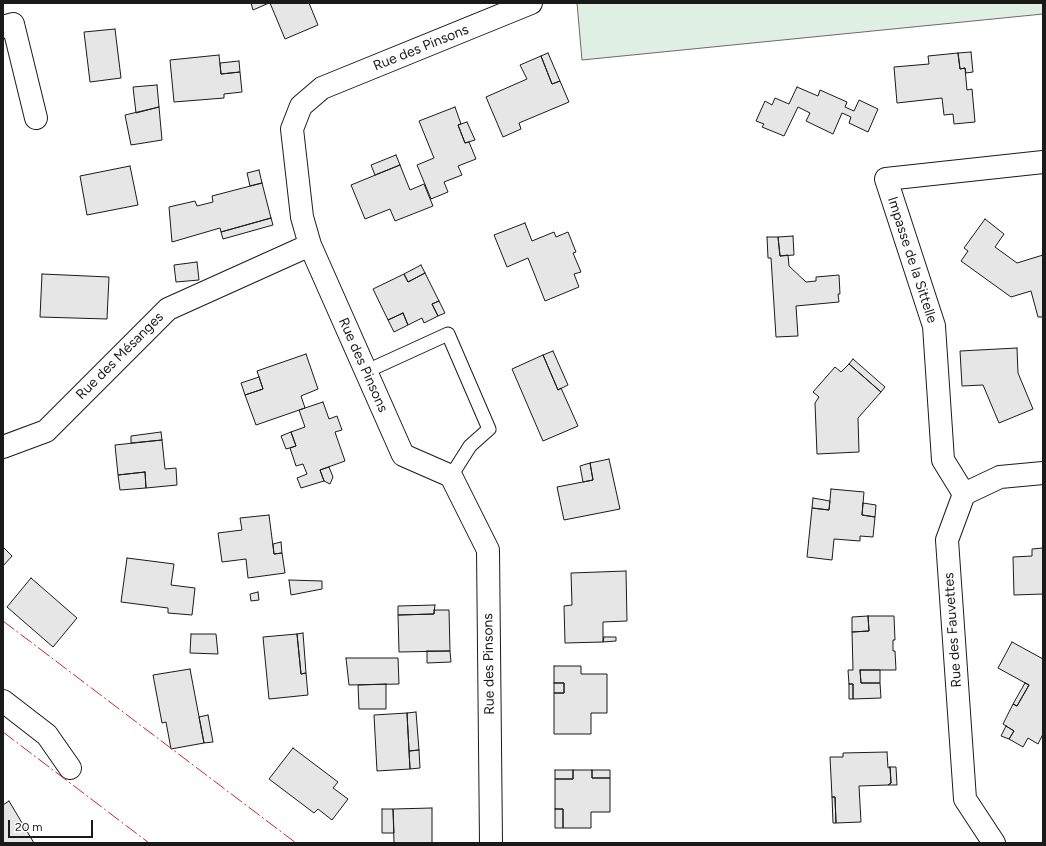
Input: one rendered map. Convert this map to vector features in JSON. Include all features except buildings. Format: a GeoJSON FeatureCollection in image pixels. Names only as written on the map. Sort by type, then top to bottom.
{"type":"FeatureCollection","features":[{"type":"Feature","properties":{"kind":"street","name":"Rue des Pinsons"},"geometry":{"type":"LineString","coordinates":[[491,843],[488,550],[451,476],[403,455],[367,371],[310,246],[302,217],[292,129],[301,106],[322,88],[531,3]]}},
{"type":"Feature","properties":{"kind":"street"},"geometry":{"type":"LineString","coordinates":[[3,26],[12,24],[36,118]]}},
{"type":"Feature","properties":{"kind":"street","name":"Impasse de la Sittelle"},"geometry":{"type":"LineString","coordinates":[[964,494],[943,460],[934,326],[886,179],[1043,162]]}},
{"type":"Feature","properties":{"kind":"street","name":"Rue des Mésanges"},"geometry":{"type":"LineString","coordinates":[[3,447],[46,431],[168,309],[310,246]]}},
{"type":"Feature","properties":{"kind":"street"},"geometry":{"type":"LineString","coordinates":[[964,494],[1000,477],[1043,473]]}},
{"type":"Feature","properties":{"kind":"street","name":"Rue des Fauvettes"},"geometry":{"type":"LineString","coordinates":[[964,494],[947,540],[965,799],[994,843]]}},
{"type":"Feature","properties":{"kind":"street"},"geometry":{"type":"LineString","coordinates":[[3,701],[47,735],[70,768]]}},
{"type":"Feature","properties":{"kind":"lane"},"geometry":{"type":"LineString","coordinates":[[367,371],[448,334],[489,428],[470,446],[451,476]]}},
{"type":"Feature","properties":{"kind":"green space"},"geometry":{"type":"Polygon","coordinates":[[[577,3],[1043,3],[1043,14],[582,60],[577,3]]]}},
{"type":"Feature","properties":{"kind":"power"},"geometry":{"type":"LineString","coordinates":[[3,621],[296,843]]}},
{"type":"Feature","properties":{"kind":"power"},"geometry":{"type":"LineString","coordinates":[[3,732],[149,843]]}}]}
